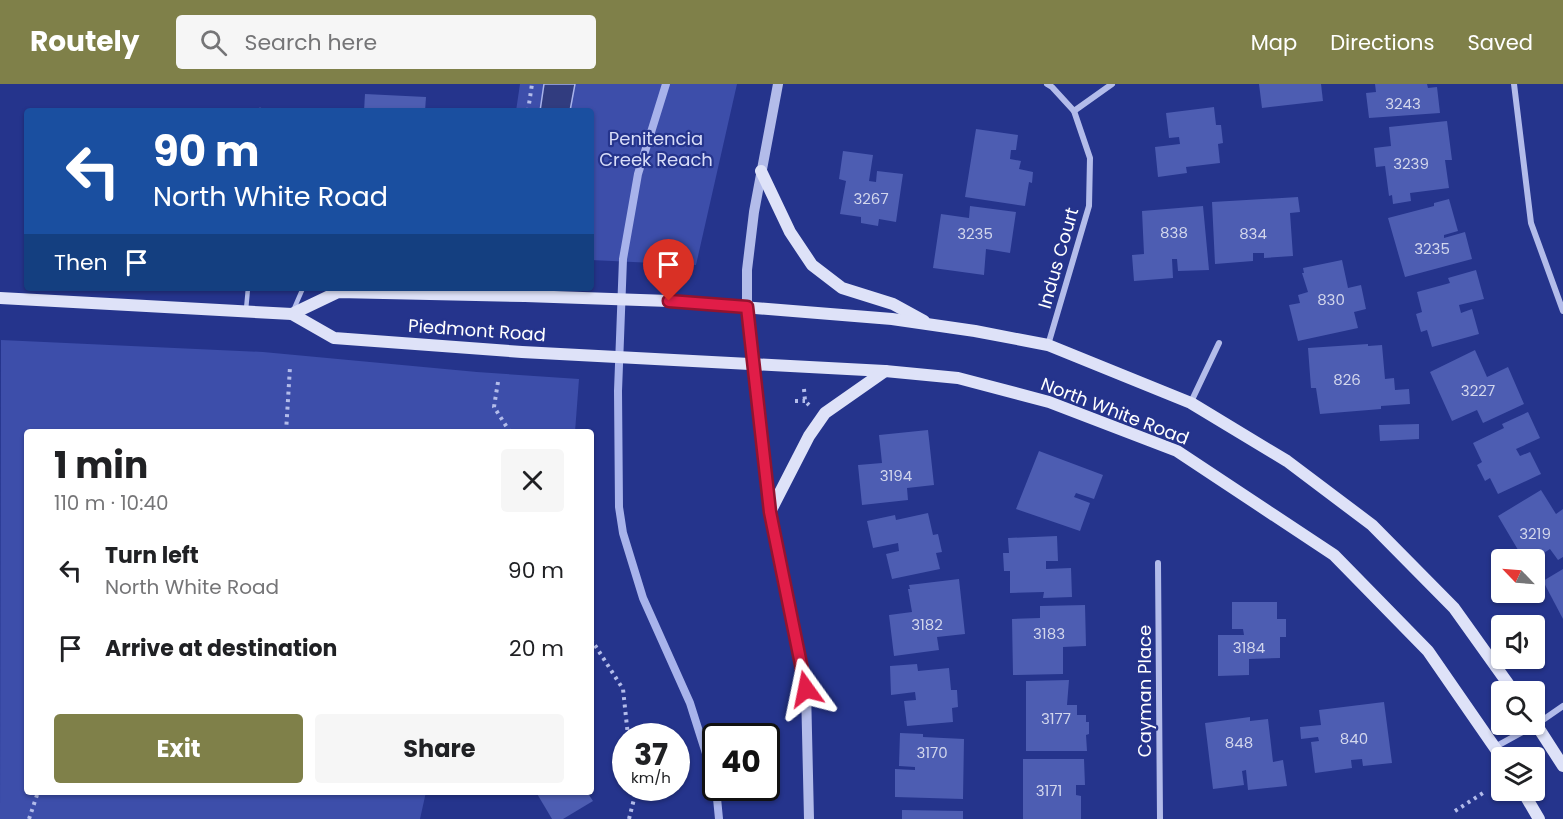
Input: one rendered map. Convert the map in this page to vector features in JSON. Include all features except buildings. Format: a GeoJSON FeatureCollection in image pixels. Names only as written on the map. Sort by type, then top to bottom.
{"type":"FeatureCollection","features":[{"type":"Feature","properties":{"kind":"main road"},"geometry":{"type":"LineString","coordinates":[[761,171],[790,232],[812,265],[842,288],[893,304],[930,324]]}},
{"type":"Feature","properties":{"kind":"main road","name":"Piedmont Road"},"geometry":{"type":"LineString","coordinates":[[292,314],[338,292],[669,301]]}},
{"type":"Feature","properties":{"kind":"main road","name":"Piedmont Road"},"geometry":{"type":"LineString","coordinates":[[0,298],[292,314],[334,338],[522,352],[665,359]]}},
{"type":"Feature","properties":{"kind":"main road","name":"North White Road"},"geometry":{"type":"LineString","coordinates":[[669,301],[891,319],[975,331],[1048,345],[1191,403],[1287,461],[1372,525],[1454,608],[1506,681]]}},
{"type":"Feature","properties":{"kind":"main road","name":"North White Road"},"geometry":{"type":"LineString","coordinates":[[665,359],[885,371],[958,378],[1049,402],[1177,452],[1334,555],[1428,651],[1495,747]]}},
{"type":"Feature","properties":{"kind":"main road"},"geometry":{"type":"LineString","coordinates":[[770,512],[809,436],[825,413],[885,371]]}},
{"type":"Feature","properties":{"kind":"main road"},"geometry":{"type":"LineString","coordinates":[[1544,735],[1563,766]]}},
{"type":"Feature","properties":{"kind":"main road"},"geometry":{"type":"LineString","coordinates":[[1528,801],[1539,819]]}},
{"type":"Feature","properties":{"kind":"street"},"geometry":{"type":"LineString","coordinates":[[778,84],[754,212],[747,270],[747,307],[770,512],[806,689],[809,819]]}},
{"type":"Feature","properties":{"kind":"street","name":"Indus Court"},"geometry":{"type":"LineString","coordinates":[[1047,84],[1074,111],[1089,158],[1089,206],[1048,345]]}},
{"type":"Feature","properties":{"kind":"street"},"geometry":{"type":"LineString","coordinates":[[1074,111],[1112,84]]}},
{"type":"Feature","properties":{"kind":"street"},"geometry":{"type":"LineString","coordinates":[[1514,84],[1531,223],[1563,311]]}},
{"type":"Feature","properties":{"kind":"street","name":"North White Road"},"geometry":{"type":"LineString","coordinates":[[1191,403],[1220,343]]}},
{"type":"Feature","properties":{"kind":"street","name":"Cayman Place"},"geometry":{"type":"LineString","coordinates":[[1158,563],[1160,819]]}},
{"type":"Feature","properties":{"kind":"street"},"geometry":{"type":"LineString","coordinates":[[1545,717],[1563,706]]}},
{"type":"Feature","properties":{"kind":"street"},"geometry":{"type":"LineString","coordinates":[[1504,747],[1520,735]]}},
{"type":"Feature","properties":{"kind":"lane"},"geometry":{"type":"LineString","coordinates":[[246,310],[248,291]]}},
{"type":"Feature","properties":{"kind":"lane"},"geometry":{"type":"LineString","coordinates":[[292,314],[302,291]]}},
{"type":"Feature","properties":{"kind":"path"},"geometry":{"type":"LineString","coordinates":[[528,108],[532,84]]}},
{"type":"Feature","properties":{"kind":"path"},"geometry":{"type":"LineString","coordinates":[[286,429],[290,367]]}},
{"type":"Feature","properties":{"kind":"path"},"geometry":{"type":"LineString","coordinates":[[498,382],[494,407],[508,429]]}},
{"type":"Feature","properties":{"kind":"path"},"geometry":{"type":"LineString","coordinates":[[795,401],[805,401]]}},
{"type":"Feature","properties":{"kind":"path"},"geometry":{"type":"LineString","coordinates":[[594,644],[623,688],[627,723]]}},
{"type":"Feature","properties":{"kind":"path"},"geometry":{"type":"LineString","coordinates":[[1455,811],[1484,793]]}},
{"type":"Feature","properties":{"kind":"path"},"geometry":{"type":"LineString","coordinates":[[29,819],[37,795]]}},
{"type":"Feature","properties":{"kind":"path"},"geometry":{"type":"LineString","coordinates":[[629,819],[634,801]]}},
{"type":"Feature","properties":{"kind":"green space","name":"Penitencia Creek Reach"},"geometry":{"type":"Polygon","coordinates":[[[520,84],[737,84],[696,265],[594,260],[594,108],[516,108],[520,84]]]}},
{"type":"Feature","properties":{"kind":"green space"},"geometry":{"type":"Polygon","coordinates":[[[1,340],[263,352],[579,379],[575,429],[24,429],[24,795],[425,795],[420,819],[0,819],[1,340]]]}},
{"type":"Feature","properties":{"kind":"shaded area"},"geometry":{"type":"Polygon","coordinates":[[[544,84],[575,84],[571,108],[540,108],[544,84]]]}},
{"type":"Feature","properties":{"kind":"waterway"},"geometry":{"type":"LineString","coordinates":[[666,84],[638,174],[623,259],[618,391],[619,507],[623,533],[643,598],[690,703],[702,741]]}},
{"type":"Feature","properties":{"kind":"waterway"},"geometry":{"type":"LineString","coordinates":[[717,801],[719,819]]}},
{"type":"Feature","properties":{"kind":"route"},"geometry":{"type":"LineString","coordinates":[[669,301],[747,307],[770,512],[806,689]]}}]}
